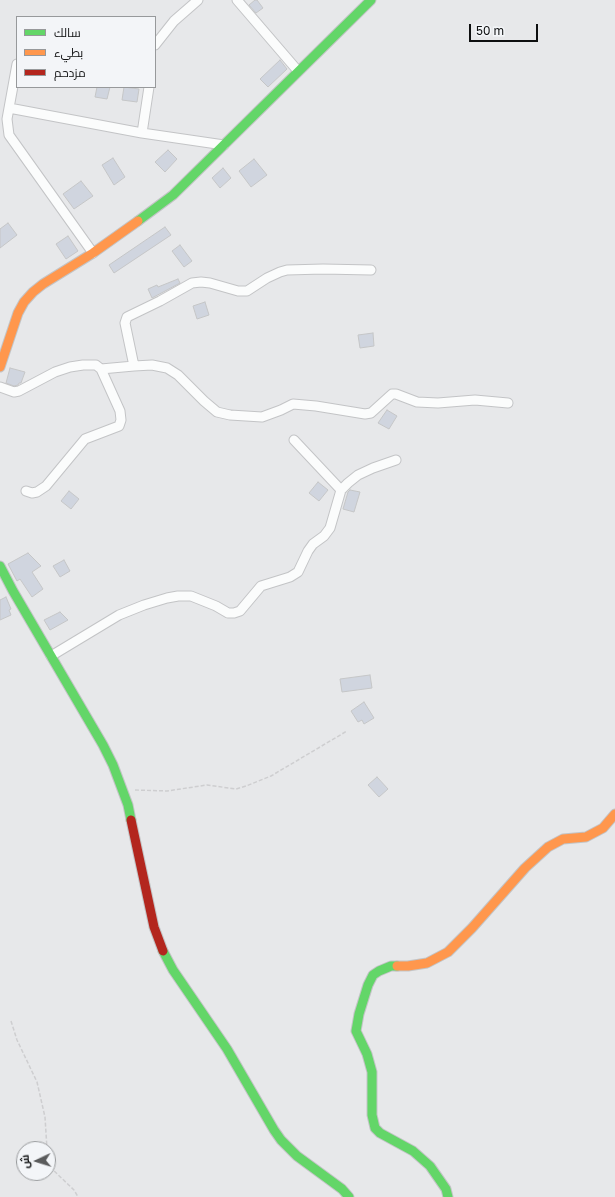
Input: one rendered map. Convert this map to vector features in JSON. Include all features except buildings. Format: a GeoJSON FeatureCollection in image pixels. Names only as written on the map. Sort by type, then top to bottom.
{"type":"FeatureCollection","features":[{"type":"Feature","properties":{"kind":"street"},"geometry":{"type":"LineString","coordinates":[[156,44],[174,21],[198,0]]}},
{"type":"Feature","properties":{"kind":"street"},"geometry":{"type":"LineString","coordinates":[[236,0],[298,71]]}},
{"type":"Feature","properties":{"kind":"street"},"geometry":{"type":"LineString","coordinates":[[0,367],[18,313],[24,302],[33,292],[43,284],[93,253],[163,203],[183,186],[371,0]]}},
{"type":"Feature","properties":{"kind":"street"},"geometry":{"type":"LineString","coordinates":[[16,70],[7,126],[9,135],[93,253]]}},
{"type":"Feature","properties":{"kind":"street"},"geometry":{"type":"LineString","coordinates":[[142,133],[149,88]]}},
{"type":"Feature","properties":{"kind":"street"},"geometry":{"type":"LineString","coordinates":[[9,108],[142,133],[224,145]]}},
{"type":"Feature","properties":{"kind":"street"},"geometry":{"type":"LineString","coordinates":[[134,366],[125,323],[126,319],[192,283],[210,283],[238,291],[247,291],[267,278],[288,270],[323,268],[371,270]]}},
{"type":"Feature","properties":{"kind":"street"},"geometry":{"type":"LineString","coordinates":[[0,388],[14,392],[19,391],[55,372],[70,367],[96,366],[101,369],[152,365],[167,368],[178,376],[217,412],[230,415],[262,416],[281,410],[293,404],[365,414],[371,413],[392,394],[400,395],[417,402],[438,404],[475,400],[508,403]]}},
{"type":"Feature","properties":{"kind":"street"},"geometry":{"type":"LineString","coordinates":[[26,490],[32,493],[37,492],[46,486],[85,439],[119,426],[121,420],[120,411],[101,369]]}},
{"type":"Feature","properties":{"kind":"street"},"geometry":{"type":"LineString","coordinates":[[294,440],[341,490]]}},
{"type":"Feature","properties":{"kind":"street"},"geometry":{"type":"LineString","coordinates":[[50,656],[119,615],[167,598],[191,596],[216,606],[228,613],[240,611],[261,586],[290,577],[298,572],[313,544],[324,536],[330,528],[341,490],[358,475],[396,460]]}},
{"type":"Feature","properties":{"kind":"street"},"geometry":{"type":"LineString","coordinates":[[0,567],[113,765],[123,790],[133,826],[154,927],[172,970],[227,1049],[281,1140],[297,1156],[342,1189],[349,1197]]}},
{"type":"Feature","properties":{"kind":"street"},"geometry":{"type":"LineString","coordinates":[[448,1197],[446,1189],[430,1166],[413,1151],[380,1133],[375,1128],[372,1115],[372,1072],[367,1054],[356,1031],[359,1014],[368,985],[373,974],[391,966],[408,966],[427,963],[448,952],[472,928],[525,868],[548,847],[563,839],[586,837],[603,828],[615,814]]}},
{"type":"Feature","properties":{"kind":"path"},"geometry":{"type":"LineString","coordinates":[[123,790],[167,791],[207,784],[236,788],[246,786],[271,776],[347,731]]}},
{"type":"Feature","properties":{"kind":"path"},"geometry":{"type":"LineString","coordinates":[[11,1021],[17,1040],[37,1082],[45,1118],[46,1141]]}},
{"type":"Feature","properties":{"kind":"path"},"geometry":{"type":"LineString","coordinates":[[56,1173],[74,1190],[78,1197]]}},
{"type":"Feature","properties":{"kind":"traffic: fast"},"geometry":{"type":"LineString","coordinates":[[138,221],[173,195],[371,0]]}},
{"type":"Feature","properties":{"kind":"traffic: fast"},"geometry":{"type":"LineString","coordinates":[[0,566],[13,591],[103,745],[113,765],[128,805],[131,820]]}},
{"type":"Feature","properties":{"kind":"traffic: fast"},"geometry":{"type":"LineString","coordinates":[[163,951],[173,970],[227,1049],[281,1140],[297,1156],[342,1189],[349,1197]]}},
{"type":"Feature","properties":{"kind":"traffic: fast"},"geometry":{"type":"LineString","coordinates":[[397,966],[391,966],[373,975],[368,985],[359,1014],[356,1031],[367,1054],[372,1072],[372,1115],[375,1128],[380,1133],[413,1151],[430,1166],[446,1189],[448,1197]]}},
{"type":"Feature","properties":{"kind":"traffic: slow"},"geometry":{"type":"LineString","coordinates":[[0,367],[18,313],[24,302],[33,292],[43,284],[93,253],[138,221]]}},
{"type":"Feature","properties":{"kind":"traffic: slow"},"geometry":{"type":"LineString","coordinates":[[397,966],[427,963],[448,952],[472,928],[525,868],[548,847],[563,839],[586,837],[603,828],[615,814]]}},
{"type":"Feature","properties":{"kind":"traffic: jam"},"geometry":{"type":"LineString","coordinates":[[131,820],[154,927],[163,951]]}}]}
